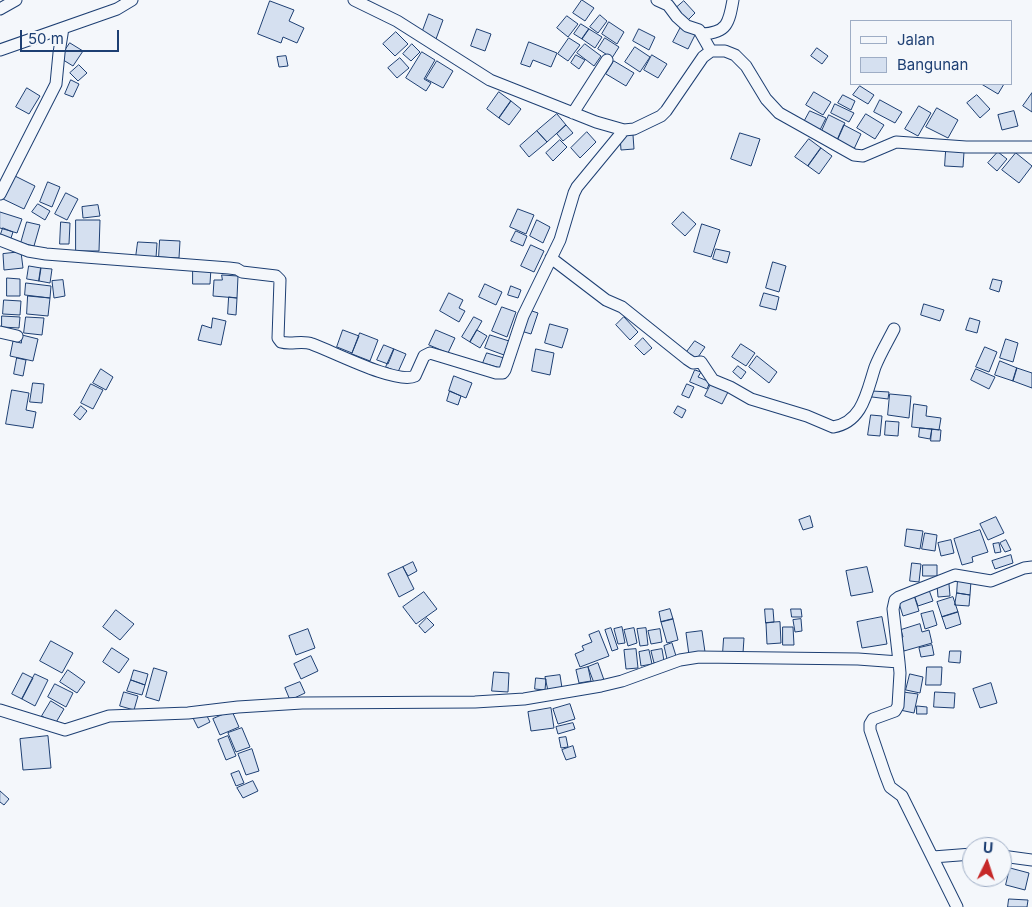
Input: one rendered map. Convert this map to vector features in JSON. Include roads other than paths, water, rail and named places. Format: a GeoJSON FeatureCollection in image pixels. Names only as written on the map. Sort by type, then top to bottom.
{"type":"FeatureCollection","features":[{"type":"Feature","properties":{"kind":"street"},"geometry":{"type":"LineString","coordinates":[[0,9],[16,0]]}},
{"type":"Feature","properties":{"kind":"street"},"geometry":{"type":"LineString","coordinates":[[0,50],[117,9],[132,0]]}},
{"type":"Feature","properties":{"kind":"street"},"geometry":{"type":"LineString","coordinates":[[354,0],[397,21],[490,80],[573,113],[624,130],[634,129],[664,114],[704,56],[712,51],[725,52],[739,58],[766,99],[779,113],[856,156],[864,156],[896,142],[966,147],[1032,147]]}},
{"type":"Feature","properties":{"kind":"street"},"geometry":{"type":"LineString","coordinates":[[657,0],[668,5],[687,26],[699,30],[712,51]]}},
{"type":"Feature","properties":{"kind":"street"},"geometry":{"type":"LineString","coordinates":[[702,34],[716,33],[722,30],[729,19],[733,0]]}},
{"type":"Feature","properties":{"kind":"street"},"geometry":{"type":"LineString","coordinates":[[0,194],[56,84],[63,28]]}},
{"type":"Feature","properties":{"kind":"street"},"geometry":{"type":"LineString","coordinates":[[573,113],[607,60]]}},
{"type":"Feature","properties":{"kind":"street"},"geometry":{"type":"LineString","coordinates":[[0,240],[28,251],[46,254],[229,268],[238,269],[242,272],[276,276],[280,280],[278,341],[294,344],[308,342],[380,372],[409,378],[416,375],[424,356],[430,353],[496,373],[504,372],[523,316],[560,240],[577,187],[624,130]]}},
{"type":"Feature","properties":{"kind":"street"},"geometry":{"type":"LineString","coordinates":[[551,258],[607,300],[620,306],[687,359],[693,363],[702,362],[714,380],[751,400],[807,416],[833,428],[847,423],[857,414],[866,397],[876,365],[894,328]]}},
{"type":"Feature","properties":{"kind":"street"},"geometry":{"type":"LineString","coordinates":[[0,332],[17,336]]}},
{"type":"Feature","properties":{"kind":"street"},"geometry":{"type":"LineString","coordinates":[[957,907],[902,796],[889,785],[870,730],[870,724],[873,719],[895,711],[898,706],[900,673],[893,609],[895,600],[898,597],[955,575],[991,581],[1024,568],[1032,567]]}},
{"type":"Feature","properties":{"kind":"street"},"geometry":{"type":"LineString","coordinates":[[0,710],[65,730],[109,716],[188,713],[238,707],[302,703],[476,702],[524,699],[622,681],[680,660],[699,657],[858,659],[899,662]]}},
{"type":"Feature","properties":{"kind":"street"},"geometry":{"type":"LineString","coordinates":[[933,857],[962,855]]}},
{"type":"Feature","properties":{"kind":"street"},"geometry":{"type":"LineString","coordinates":[[1012,857],[1032,860]]}}]}
